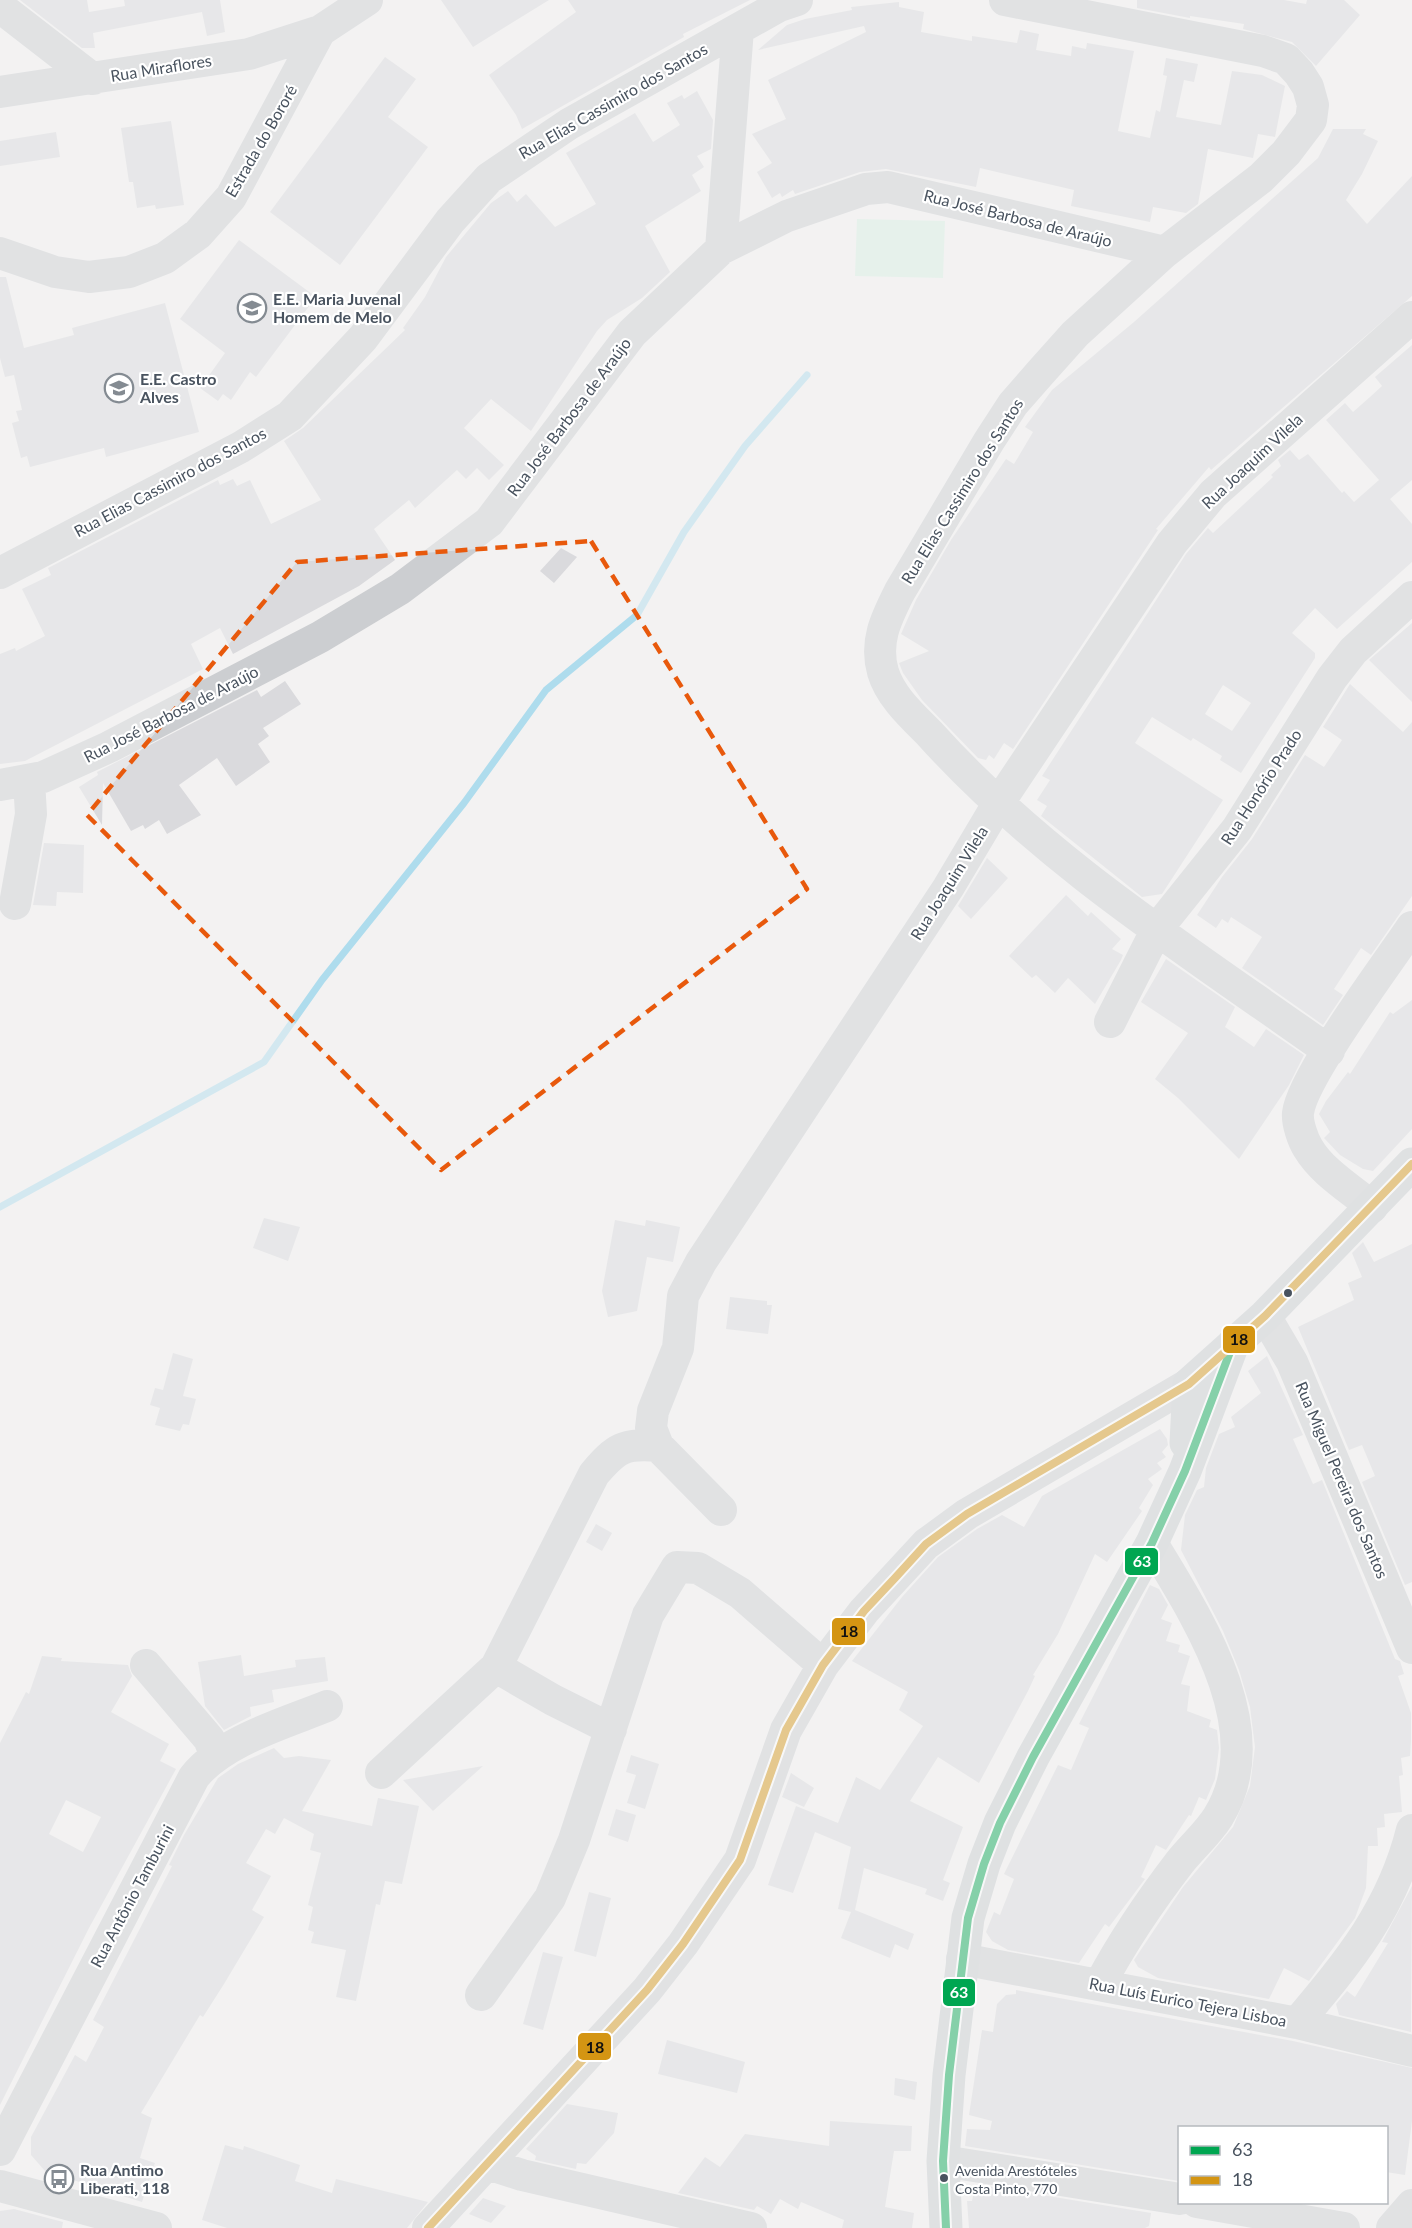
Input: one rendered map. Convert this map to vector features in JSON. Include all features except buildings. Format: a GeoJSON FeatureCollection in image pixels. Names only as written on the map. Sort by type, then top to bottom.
{"type":"FeatureCollection","features":[{"type":"Feature","properties":{"kind":"main road"},"geometry":{"type":"LineString","coordinates":[[1185,1471],[1189,1384],[1265,1317],[1412,1164]]}},
{"type":"Feature","properties":{"kind":"main road"},"geometry":{"type":"LineString","coordinates":[[946,2228],[943,2160],[949,2075],[968,1918],[984,1864],[1000,1823],[1152,1543],[1185,1471],[1233,1344]]}},
{"type":"Feature","properties":{"kind":"street"},"geometry":{"type":"LineString","coordinates":[[320,31],[367,0]]}},
{"type":"Feature","properties":{"kind":"street","name":"Rua Elias Cassimiro dos Santos"},"geometry":{"type":"LineString","coordinates":[[0,573],[241,447],[290,416],[363,338],[450,221],[489,178],[569,124],[738,29],[797,0]]}},
{"type":"Feature","properties":{"kind":"street","name":"Rua Elias Cassimiro dos Santos"},"geometry":{"type":"LineString","coordinates":[[1026,2],[1263,51],[1286,59],[1308,87],[1313,105],[1311,120],[1286,153],[1262,178],[1165,252],[1075,334],[1013,404],[906,581],[884,623],[879,656],[890,687],[938,744],[998,804],[1073,866],[1157,929],[1329,1051]]}},
{"type":"Feature","properties":{"kind":"street"},"geometry":{"type":"LineString","coordinates":[[0,7],[93,78]]}},
{"type":"Feature","properties":{"kind":"street"},"geometry":{"type":"LineString","coordinates":[[721,249],[738,29]]}},
{"type":"Feature","properties":{"kind":"street","name":"Rua Miraflores"},"geometry":{"type":"LineString","coordinates":[[0,92],[249,54],[320,31]]}},
{"type":"Feature","properties":{"kind":"street","name":"Estrada do Bororé"},"geometry":{"type":"LineString","coordinates":[[0,253],[55,272],[89,277],[129,272],[165,258],[198,234],[231,197],[299,74],[320,31]]}},
{"type":"Feature","properties":{"kind":"street","name":"Rua José Barbosa de Araújo"},"geometry":{"type":"LineString","coordinates":[[14,783],[64,768],[109,747],[320,637],[400,589],[480,529],[519,485],[632,333],[721,249],[787,216],[866,189],[888,187],[1165,252]]}},
{"type":"Feature","properties":{"kind":"street","name":"Rua Joaquim Vilela"},"geometry":{"type":"LineString","coordinates":[[658,1446],[651,1428],[653,1411],[678,1348],[683,1296],[696,1270],[948,888],[998,804],[1183,528],[1213,494],[1412,317]]}},
{"type":"Feature","properties":{"kind":"street","name":"Rua Honório Prado"},"geometry":{"type":"LineString","coordinates":[[1110,1022],[1157,929],[1237,830],[1332,678],[1353,651],[1412,597]]}},
{"type":"Feature","properties":{"kind":"street"},"geometry":{"type":"LineString","coordinates":[[14,783],[31,814],[15,904]]}},
{"type":"Feature","properties":{"kind":"street"},"geometry":{"type":"LineString","coordinates":[[1372,1207],[1323,1167],[1307,1148],[1298,1114],[1308,1086],[1329,1051],[1412,927]]}},
{"type":"Feature","properties":{"kind":"street","name":"Rua Miguel Pereira dos Santos"},"geometry":{"type":"LineString","coordinates":[[1265,1317],[1292,1362],[1412,1648]]}},
{"type":"Feature","properties":{"kind":"street"},"geometry":{"type":"LineString","coordinates":[[428,2228],[647,1990],[683,1944],[740,1860],[786,1730],[822,1665],[864,1611],[926,1544],[968,1514],[1189,1384]]}},
{"type":"Feature","properties":{"kind":"street"},"geometry":{"type":"LineString","coordinates":[[381,1773],[496,1667],[594,1474],[611,1454],[632,1444],[658,1446],[721,1510]]}},
{"type":"Feature","properties":{"kind":"street"},"geometry":{"type":"LineString","coordinates":[[1100,1984],[1141,1914],[1218,1817],[1236,1770],[1235,1720],[1221,1672],[1181,1590],[1152,1543]]}},
{"type":"Feature","properties":{"kind":"street"},"geometry":{"type":"LineString","coordinates":[[481,1995],[531,1928],[549,1898],[574,1840],[648,1615],[676,1568],[699,1568],[740,1593],[822,1665]]}},
{"type":"Feature","properties":{"kind":"street"},"geometry":{"type":"LineString","coordinates":[[146,1665],[209,1739],[216,1756]]}},
{"type":"Feature","properties":{"kind":"street"},"geometry":{"type":"LineString","coordinates":[[496,1667],[553,1700],[611,1729]]}},
{"type":"Feature","properties":{"kind":"street","name":"Rua Antônio Tamburini"},"geometry":{"type":"LineString","coordinates":[[0,2150],[194,1777],[216,1756],[281,1724],[327,1706]]}},
{"type":"Feature","properties":{"kind":"street"},"geometry":{"type":"LineString","coordinates":[[1297,2023],[1347,1961],[1387,1900],[1401,1871],[1412,1830]]}},
{"type":"Feature","properties":{"kind":"street","name":"Rua Luís Eurico Tejera Lisboa"},"geometry":{"type":"LineString","coordinates":[[962,1959],[1297,2023],[1412,2051]]}},
{"type":"Feature","properties":{"kind":"street"},"geometry":{"type":"LineString","coordinates":[[943,2160],[1178,2199]]}},
{"type":"Feature","properties":{"kind":"street"},"geometry":{"type":"LineString","coordinates":[[489,2164],[522,2175],[751,2228]]}},
{"type":"Feature","properties":{"kind":"street"},"geometry":{"type":"LineString","coordinates":[[0,2186],[156,2228]]}},
{"type":"Feature","properties":{"kind":"street"},"geometry":{"type":"LineString","coordinates":[[1208,2204],[1344,2228]]}},
{"type":"Feature","properties":{"kind":"street"},"geometry":{"type":"LineString","coordinates":[[1392,2228],[1412,2205]]}},
{"type":"Feature","properties":{"kind":"highlighted area"},"geometry":{"type":"Polygon","coordinates":[[[591,541],[807,889],[441,1170],[87,815],[297,562],[591,541]]]}},
{"type":"Feature","properties":{"kind":"green space"},"geometry":{"type":"Polygon","coordinates":[[[857,219],[945,221],[943,278],[855,276],[857,219]]]}},
{"type":"Feature","properties":{"kind":"waterway"},"geometry":{"type":"LineString","coordinates":[[0,1207],[264,1062],[322,980],[464,803],[546,690],[637,615],[684,532],[745,446],[807,375]]}},
{"type":"Feature","properties":{"kind":"transit line","name":"18"},"geometry":{"type":"LineString","coordinates":[[428,2228],[647,1990],[683,1944],[740,1860],[786,1730],[823,1665],[864,1611],[926,1544],[967,1514],[1189,1384],[1265,1316],[1412,1164]]}},
{"type":"Feature","properties":{"kind":"transit line","name":"63"},"geometry":{"type":"LineString","coordinates":[[946,2228],[943,2161],[949,2075],[968,1918],[984,1864],[1000,1823],[1033,1757],[1152,1543],[1185,1471],[1233,1344]]}},
{"type":"Feature","properties":{"kind":"place","name":"E.E. Maria Juvenal Homem de Melo"},"geometry":{"type":"Point","coordinates":[252,308]}},
{"type":"Feature","properties":{"kind":"place","name":"E.E. Castro Alves"},"geometry":{"type":"Point","coordinates":[119,388]}},
{"type":"Feature","properties":{"kind":"place","name":"Avenida Arestóteles Costa Pinto, 770"},"geometry":{"type":"Point","coordinates":[944,2178]}},
{"type":"Feature","properties":{"kind":"place","name":"Rua Antimo Liberati, 118"},"geometry":{"type":"Point","coordinates":[59,2179]}}]}
